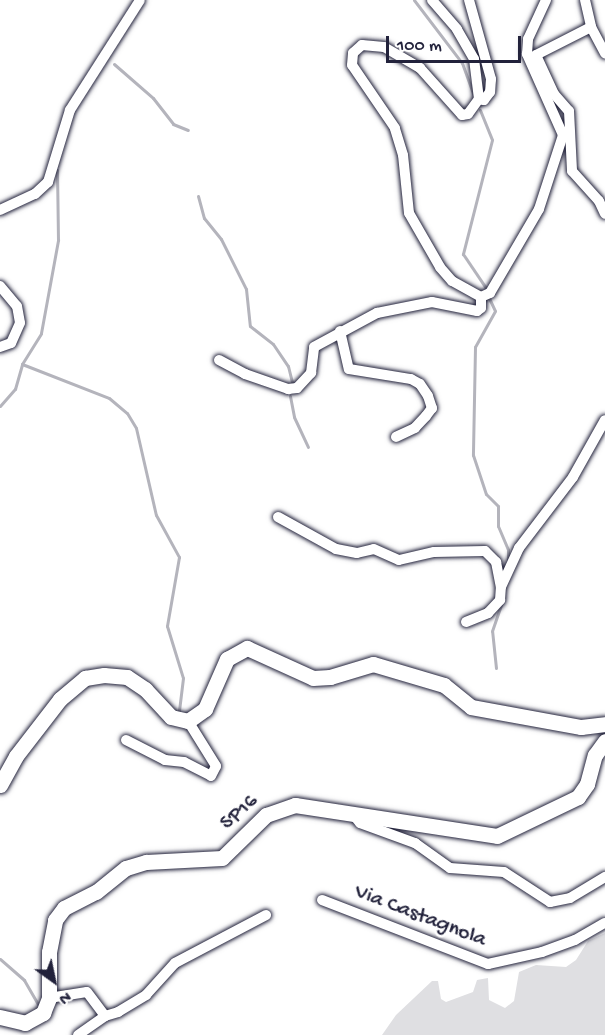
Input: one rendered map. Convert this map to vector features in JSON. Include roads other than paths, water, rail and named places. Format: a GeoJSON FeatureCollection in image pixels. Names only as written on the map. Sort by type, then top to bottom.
{"type":"FeatureCollection","features":[{"type":"Feature","properties":{"kind":"street"},"geometry":{"type":"LineString","coordinates":[[0,210],[35,194],[48,182],[70,110],[140,0]]}},
{"type":"Feature","properties":{"kind":"street"},"geometry":{"type":"LineString","coordinates":[[432,0],[457,29],[474,59],[478,99],[468,114],[462,115],[437,83],[399,55],[369,43],[353,53],[352,65],[360,81],[386,109],[395,128],[403,155],[409,213],[452,282],[481,297]]}},
{"type":"Feature","properties":{"kind":"street"},"geometry":{"type":"LineString","coordinates":[[468,0],[491,79],[489,92],[484,100],[478,99]]}},
{"type":"Feature","properties":{"kind":"street"},"geometry":{"type":"LineString","coordinates":[[481,297],[490,293],[539,209],[562,135],[559,120],[529,64],[530,42],[546,0]]}},
{"type":"Feature","properties":{"kind":"street"},"geometry":{"type":"LineString","coordinates":[[585,0],[591,27],[605,53]]}},
{"type":"Feature","properties":{"kind":"street"},"geometry":{"type":"LineString","coordinates":[[536,55],[591,27]]}},
{"type":"Feature","properties":{"kind":"street"},"geometry":{"type":"LineString","coordinates":[[530,42],[554,94],[569,111],[572,171],[599,201],[605,214]]}},
{"type":"Feature","properties":{"kind":"street"},"geometry":{"type":"LineString","coordinates":[[0,286],[20,314],[19,330],[2,350]]}},
{"type":"Feature","properties":{"kind":"street"},"geometry":{"type":"LineString","coordinates":[[219,360],[245,374],[288,389],[297,388],[310,373],[314,347],[340,331],[392,307],[432,302],[477,311],[481,308],[481,297]]}},
{"type":"Feature","properties":{"kind":"street"},"geometry":{"type":"LineString","coordinates":[[340,331],[349,369],[411,379],[428,396],[432,408],[426,416],[415,428],[396,437]]}},
{"type":"Feature","properties":{"kind":"street"},"geometry":{"type":"LineString","coordinates":[[466,622],[476,620],[495,607],[501,587],[519,548],[573,477],[605,420]]}},
{"type":"Feature","properties":{"kind":"street"},"geometry":{"type":"LineString","coordinates":[[278,517],[336,549],[357,553],[374,549],[399,560],[434,552],[485,550],[496,562],[501,587]]}},
{"type":"Feature","properties":{"kind":"street"},"geometry":{"type":"LineString","coordinates":[[188,721],[205,709],[227,659],[247,648],[318,679],[373,664],[444,685],[471,707],[581,727],[605,724]]}},
{"type":"Feature","properties":{"kind":"street"},"geometry":{"type":"LineString","coordinates":[[0,785],[60,699],[76,684],[93,676],[116,674],[136,681],[171,717],[188,721],[216,766],[211,776],[184,762],[165,760],[126,740]]}},
{"type":"Feature","properties":{"kind":"street","name":"SP16"},"geometry":{"type":"LineString","coordinates":[[50,998],[49,952],[55,920],[64,908],[96,892],[126,868],[146,861],[222,858],[266,815],[283,807],[350,811],[497,836],[578,797],[595,755],[605,741]]}},
{"type":"Feature","properties":{"kind":"street"},"geometry":{"type":"LineString","coordinates":[[350,811],[360,823],[415,843],[450,868],[504,872],[550,902],[570,898],[605,877]]}},
{"type":"Feature","properties":{"kind":"street","name":"Via Castagnola"},"geometry":{"type":"LineString","coordinates":[[322,900],[488,964],[542,952],[605,923]]}},
{"type":"Feature","properties":{"kind":"street"},"geometry":{"type":"LineString","coordinates":[[78,1035],[105,1016],[146,995],[175,963],[266,915]]}},
{"type":"Feature","properties":{"kind":"street"},"geometry":{"type":"LineString","coordinates":[[0,1017],[29,1023],[43,1013],[50,998],[87,992],[105,1016]]}},
{"type":"Feature","properties":{"kind":"waterway"},"geometry":{"type":"LineString","coordinates":[[414,0],[462,63],[475,99]]}},
{"type":"Feature","properties":{"kind":"waterway"},"geometry":{"type":"LineString","coordinates":[[114,64],[153,98],[173,124],[188,130]]}},
{"type":"Feature","properties":{"kind":"waterway"},"geometry":{"type":"LineString","coordinates":[[480,110],[492,140],[463,254],[485,287]]}},
{"type":"Feature","properties":{"kind":"waterway"},"geometry":{"type":"LineString","coordinates":[[0,406],[15,389],[22,364],[41,333],[58,240],[57,170]]}},
{"type":"Feature","properties":{"kind":"waterway"},"geometry":{"type":"LineString","coordinates":[[198,196],[204,218],[221,239],[246,289],[250,326],[273,344],[288,366],[292,382]]}},
{"type":"Feature","properties":{"kind":"waterway"},"geometry":{"type":"LineString","coordinates":[[489,298],[495,311],[475,347],[473,455],[486,494],[498,506],[498,526],[508,550],[508,563]]}},
{"type":"Feature","properties":{"kind":"waterway"},"geometry":{"type":"LineString","coordinates":[[22,364],[109,398],[127,413],[136,428],[156,515],[179,557],[167,626],[183,678],[179,713]]}},
{"type":"Feature","properties":{"kind":"waterway"},"geometry":{"type":"LineString","coordinates":[[290,396],[294,417],[308,447]]}},
{"type":"Feature","properties":{"kind":"waterway"},"geometry":{"type":"LineString","coordinates":[[496,668],[492,631],[501,605]]}},
{"type":"Feature","properties":{"kind":"waterway"},"geometry":{"type":"LineString","coordinates":[[0,959],[24,980],[39,1006]]}}]}
